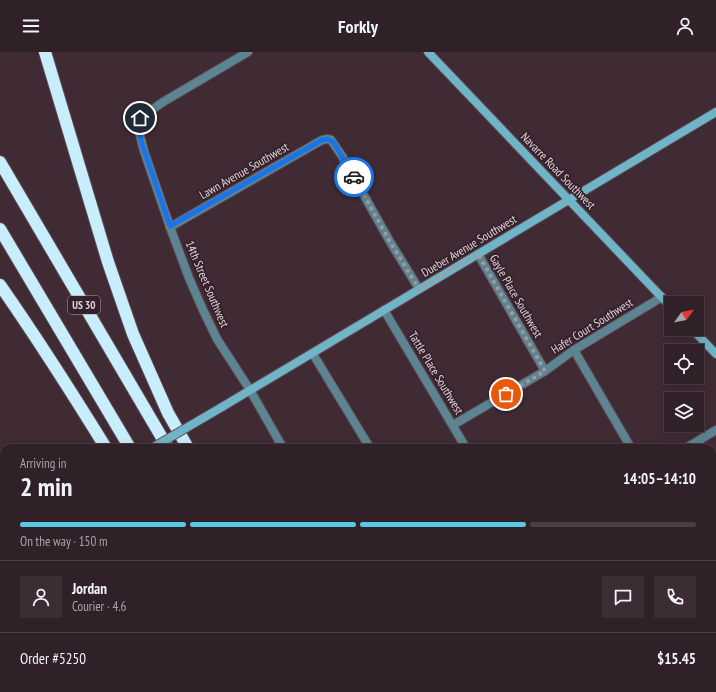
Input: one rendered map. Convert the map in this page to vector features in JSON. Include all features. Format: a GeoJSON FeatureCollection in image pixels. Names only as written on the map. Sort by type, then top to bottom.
{"type":"FeatureCollection","features":[{"type":"Feature","properties":{"kind":"highway"},"geometry":{"type":"LineString","coordinates":[[44,52],[108,262],[133,334],[168,413],[186,444]]}},
{"type":"Feature","properties":{"kind":"highway","name":"US 30"},"geometry":{"type":"LineString","coordinates":[[0,162],[166,444]]}},
{"type":"Feature","properties":{"kind":"highway","name":"US 30"},"geometry":{"type":"LineString","coordinates":[[0,229],[128,444]]}},
{"type":"Feature","properties":{"kind":"highway"},"geometry":{"type":"LineString","coordinates":[[0,285],[41,344],[104,444]]}},
{"type":"Feature","properties":{"kind":"street","name":"14th Street Southwest"},"geometry":{"type":"LineString","coordinates":[[248,52],[163,102],[140,118],[138,125],[140,138],[170,226],[189,278],[203,310],[217,339],[250,390],[281,444]]}},
{"type":"Feature","properties":{"kind":"street","name":"Navarre Road Southwest"},"geometry":{"type":"LineString","coordinates":[[428,52],[662,297]]}},
{"type":"Feature","properties":{"kind":"street","name":"Dueber Avenue Southwest"},"geometry":{"type":"LineString","coordinates":[[159,444],[313,354],[716,112]]}},
{"type":"Feature","properties":{"kind":"street","name":"Lawn Avenue Southwest"},"geometry":{"type":"LineString","coordinates":[[170,226],[322,140],[328,139],[331,140],[342,156],[371,209],[419,289]]}},
{"type":"Feature","properties":{"kind":"street","name":"Gayle Place Southwest"},"geometry":{"type":"LineString","coordinates":[[478,254],[545,371]]}},
{"type":"Feature","properties":{"kind":"street","name":"Hafer Court Southwest"},"geometry":{"type":"LineString","coordinates":[[453,425],[545,371],[574,350],[662,297]]}},
{"type":"Feature","properties":{"kind":"street","name":"Tattle Place Southwest"},"geometry":{"type":"LineString","coordinates":[[384,310],[464,444]]}},
{"type":"Feature","properties":{"kind":"street"},"geometry":{"type":"LineString","coordinates":[[699,336],[716,354]]}},
{"type":"Feature","properties":{"kind":"street"},"geometry":{"type":"LineString","coordinates":[[574,350],[629,444]]}},
{"type":"Feature","properties":{"kind":"street"},"geometry":{"type":"LineString","coordinates":[[313,354],[368,444]]}},
{"type":"Feature","properties":{"kind":"street"},"geometry":{"type":"LineString","coordinates":[[693,444],[716,430]]}},
{"type":"Feature","properties":{"kind":"way so far"},"geometry":{"type":"LineString","coordinates":[[354,177],[389,240],[419,289],[478,254],[545,371],[506,394]]}},
{"type":"Feature","properties":{"kind":"route"},"geometry":{"type":"LineString","coordinates":[[140,118],[138,125],[144,152],[170,226],[322,140],[328,139],[334,143],[354,177]]}}]}
